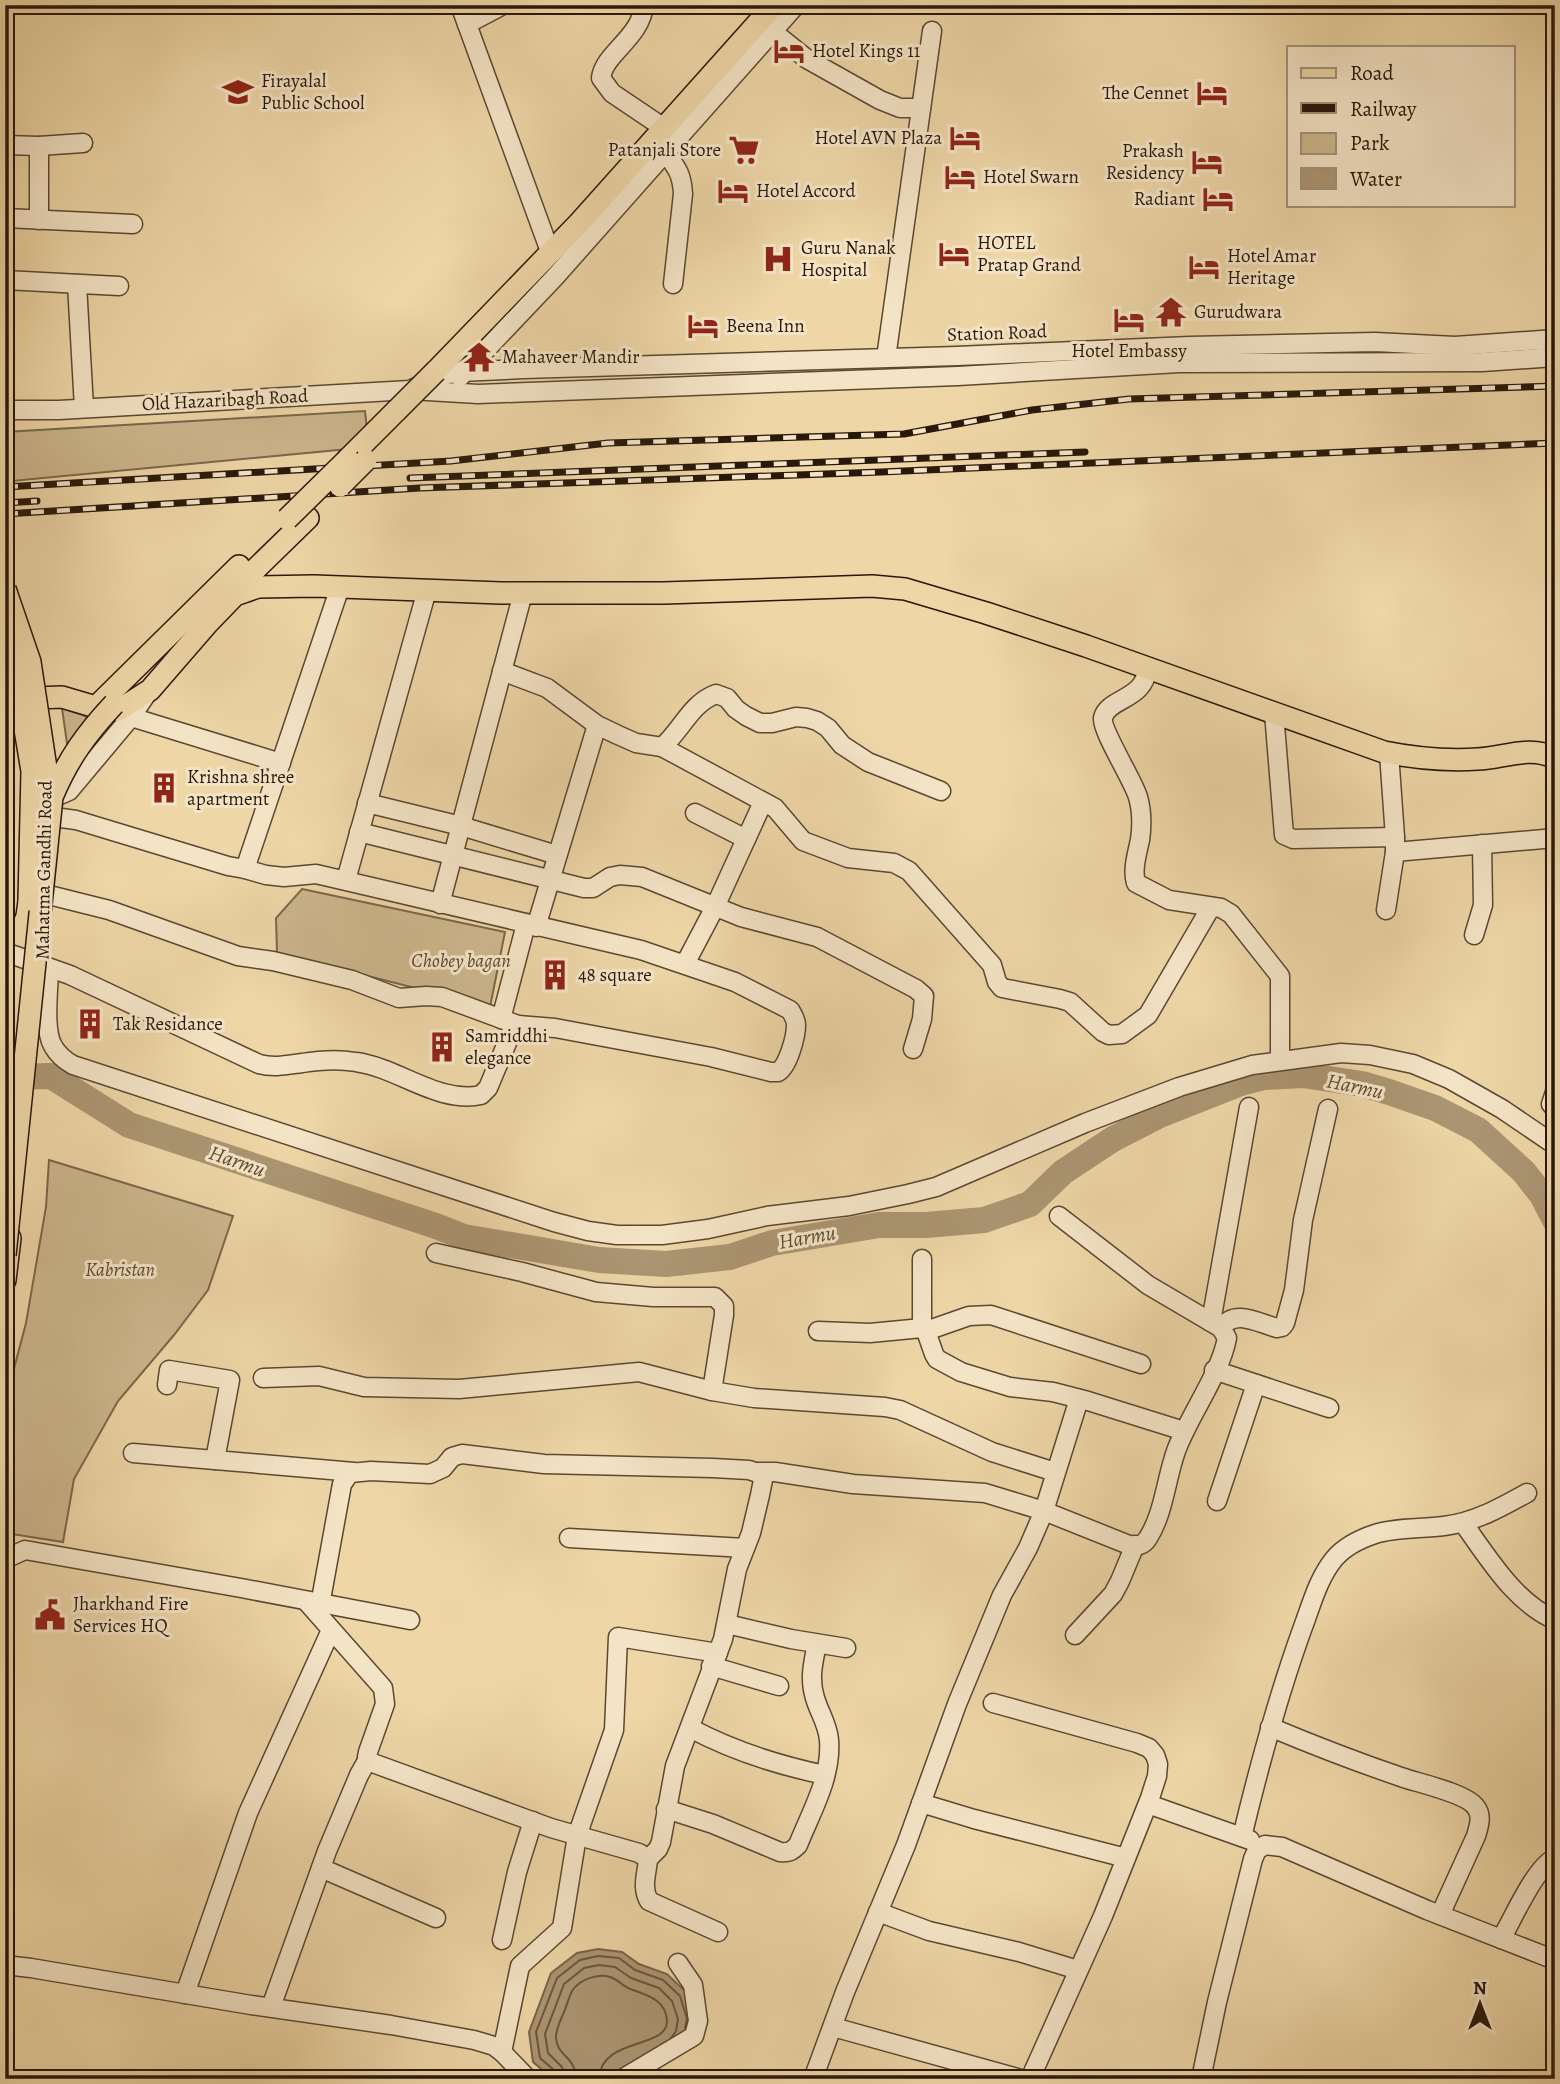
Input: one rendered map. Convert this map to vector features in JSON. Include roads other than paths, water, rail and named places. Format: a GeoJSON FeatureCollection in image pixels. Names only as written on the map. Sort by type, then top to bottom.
{"type":"FeatureCollection","features":[{"type":"Feature","properties":{"kind":"main road"},"geometry":{"type":"LineString","coordinates":[[448,377],[488,320],[580,222],[774,5]]}},
{"type":"Feature","properties":{"kind":"main road"},"geometry":{"type":"LineString","coordinates":[[5,1255],[52,797],[72,755],[95,724],[115,708],[406,410],[448,377],[500,327],[789,5]]}},
{"type":"Feature","properties":{"kind":"main road"},"geometry":{"type":"LineString","coordinates":[[5,911],[18,813],[10,754],[7,695],[62,697],[106,710],[119,710],[150,690],[235,595],[258,587],[523,593],[664,593],[872,586],[905,589],[986,613],[1389,753],[1407,757],[1479,759],[1524,752],[1555,758]]}},
{"type":"Feature","properties":{"kind":"main road","name":"Mahatma Gandhi Road"},"geometry":{"type":"LineString","coordinates":[[5,589],[30,662],[49,788],[46,933],[32,1041],[11,1137]]}},
{"type":"Feature","properties":{"kind":"main road","name":"Mahatma Gandhi Road"},"geometry":{"type":"LineString","coordinates":[[5,638],[13,657],[32,771],[28,926],[11,1137],[5,1280]]}},
{"type":"Feature","properties":{"kind":"main road"},"geometry":{"type":"LineString","coordinates":[[5,1202],[27,998],[42,794],[57,761],[76,731],[115,708]]}},
{"type":"Feature","properties":{"kind":"street"},"geometry":{"type":"LineString","coordinates":[[460,5],[548,246]]}},
{"type":"Feature","properties":{"kind":"street"},"geometry":{"type":"LineString","coordinates":[[467,24],[503,5]]}},
{"type":"Feature","properties":{"kind":"street"},"geometry":{"type":"LineString","coordinates":[[644,5],[639,25],[606,64],[601,78],[612,93],[658,124]]}},
{"type":"Feature","properties":{"kind":"street"},"geometry":{"type":"LineString","coordinates":[[411,390],[548,246],[763,5]]}},
{"type":"Feature","properties":{"kind":"street"},"geometry":{"type":"LineString","coordinates":[[796,5],[555,277],[448,377],[478,394],[958,376],[1179,363],[1482,362],[1555,357]]}},
{"type":"Feature","properties":{"kind":"street"},"geometry":{"type":"LineString","coordinates":[[772,31],[807,59],[880,100],[900,108],[921,108]]}},
{"type":"Feature","properties":{"kind":"street"},"geometry":{"type":"LineString","coordinates":[[886,358],[932,31]]}},
{"type":"Feature","properties":{"kind":"street"},"geometry":{"type":"LineString","coordinates":[[5,145],[83,143]]}},
{"type":"Feature","properties":{"kind":"street"},"geometry":{"type":"LineString","coordinates":[[39,146],[39,220]]}},
{"type":"Feature","properties":{"kind":"street"},"geometry":{"type":"LineString","coordinates":[[665,152],[683,180],[673,284]]}},
{"type":"Feature","properties":{"kind":"street"},"geometry":{"type":"LineString","coordinates":[[5,218],[133,224]]}},
{"type":"Feature","properties":{"kind":"street"},"geometry":{"type":"LineString","coordinates":[[5,280],[119,286]]}},
{"type":"Feature","properties":{"kind":"street"},"geometry":{"type":"LineString","coordinates":[[77,284],[84,408]]}},
{"type":"Feature","properties":{"kind":"street","name":"Station Road"},"geometry":{"type":"LineString","coordinates":[[448,377],[1190,346],[1375,342],[1455,346],[1555,339]]}},
{"type":"Feature","properties":{"kind":"street","name":"Old Hazaribagh Road"},"geometry":{"type":"LineString","coordinates":[[5,410],[411,390],[448,377]]}},
{"type":"Feature","properties":{"kind":"street"},"geometry":{"type":"LineString","coordinates":[[245,869],[340,587]]}},
{"type":"Feature","properties":{"kind":"street"},"geometry":{"type":"LineString","coordinates":[[346,880],[427,590]]}},
{"type":"Feature","properties":{"kind":"street"},"geometry":{"type":"LineString","coordinates":[[440,904],[523,593]]}},
{"type":"Feature","properties":{"kind":"street"},"geometry":{"type":"LineString","coordinates":[[1147,668],[1143,685],[1103,716],[1103,726],[1129,775],[1140,806],[1140,836],[1134,876],[1136,883],[1169,900],[1227,910],[1231,914],[1280,976],[1280,1061]]}},
{"type":"Feature","properties":{"kind":"street"},"geometry":{"type":"LineString","coordinates":[[502,671],[547,688],[597,725],[636,743],[662,747],[763,802],[781,813],[799,837],[809,845],[848,858],[902,866],[992,965],[1002,988],[1070,1002],[1103,1032],[1110,1035],[1122,1034],[1148,1015],[1211,907]]}},
{"type":"Feature","properties":{"kind":"street"},"geometry":{"type":"LineString","coordinates":[[18,813],[69,791],[115,708],[150,690]]}},
{"type":"Feature","properties":{"kind":"street"},"geometry":{"type":"LineString","coordinates":[[662,747],[674,737],[701,701],[716,694],[727,698],[736,709],[760,723],[796,717],[817,721],[828,728],[842,745],[868,762],[941,791]]}},
{"type":"Feature","properties":{"kind":"street"},"geometry":{"type":"LineString","coordinates":[[115,708],[281,763]]}},
{"type":"Feature","properties":{"kind":"street"},"geometry":{"type":"LineString","coordinates":[[1274,713],[1284,835],[1293,839],[1395,844],[1482,844],[1555,838]]}},
{"type":"Feature","properties":{"kind":"street"},"geometry":{"type":"LineString","coordinates":[[5,952],[70,975],[259,1065],[272,1067],[319,1061],[354,1062],[385,1068],[436,1090],[461,1097],[481,1095],[488,1088],[512,1031],[510,1022],[531,925],[550,880],[597,725]]}},
{"type":"Feature","properties":{"kind":"street"},"geometry":{"type":"LineString","coordinates":[[1386,910],[1395,844],[1389,753]]}},
{"type":"Feature","properties":{"kind":"street"},"geometry":{"type":"LineString","coordinates":[[685,964],[715,907],[763,802]]}},
{"type":"Feature","properties":{"kind":"street"},"geometry":{"type":"LineString","coordinates":[[368,803],[461,826],[557,855]]}},
{"type":"Feature","properties":{"kind":"street"},"geometry":{"type":"LineString","coordinates":[[9,885],[109,910],[238,956],[274,961],[352,980],[390,996],[442,997],[510,1022],[711,1057],[771,1072],[778,1072],[787,1063],[796,1025],[790,1010],[735,982],[641,950],[316,874],[284,877],[266,875],[76,820],[18,813]]}},
{"type":"Feature","properties":{"kind":"street"},"geometry":{"type":"LineString","coordinates":[[695,813],[746,839]]}},
{"type":"Feature","properties":{"kind":"street"},"geometry":{"type":"LineString","coordinates":[[359,832],[584,888],[593,888],[610,877],[632,875],[755,921],[817,937],[916,989],[923,996],[924,1007],[912,1049]]}},
{"type":"Feature","properties":{"kind":"street"},"geometry":{"type":"LineString","coordinates":[[1474,935],[1483,905],[1482,844]]}},
{"type":"Feature","properties":{"kind":"street"},"geometry":{"type":"LineString","coordinates":[[49,968],[48,1032],[51,1045],[61,1058],[73,1065],[554,1222],[617,1235],[662,1235],[708,1229],[767,1216],[849,1206],[936,1187],[1085,1123],[1179,1087],[1252,1065],[1341,1053],[1370,1055],[1404,1062],[1471,1090],[1555,1145]]}},
{"type":"Feature","properties":{"kind":"street"},"geometry":{"type":"LineString","coordinates":[[1555,1092],[1551,1104],[1555,1108]]}},
{"type":"Feature","properties":{"kind":"street"},"geometry":{"type":"LineString","coordinates":[[1216,1325],[1249,1107]]}},
{"type":"Feature","properties":{"kind":"street"},"geometry":{"type":"LineString","coordinates":[[1216,1325],[1237,1318],[1246,1318],[1277,1328],[1285,1323],[1294,1290],[1303,1220],[1328,1109]]}},
{"type":"Feature","properties":{"kind":"street"},"geometry":{"type":"LineString","coordinates":[[133,1453],[354,1472],[430,1474],[443,1468],[452,1457],[462,1454],[544,1464],[713,1468],[795,1475],[853,1484],[975,1492],[1044,1511],[1117,1541],[1135,1545],[1146,1542],[1151,1534],[1184,1431],[1214,1370],[1226,1335],[1216,1325],[1148,1285],[1059,1216]]}},
{"type":"Feature","properties":{"kind":"street"},"geometry":{"type":"LineString","coordinates":[[436,1253],[596,1292],[653,1297],[715,1297],[724,1306],[724,1315],[712,1391]]}},
{"type":"Feature","properties":{"kind":"street"},"geometry":{"type":"LineString","coordinates":[[922,1259],[924,1330],[937,1360],[961,1372],[1010,1387],[1053,1392],[1184,1431]]}},
{"type":"Feature","properties":{"kind":"street"},"geometry":{"type":"LineString","coordinates":[[818,1331],[870,1333],[924,1330],[969,1316],[991,1315],[1141,1364]]}},
{"type":"Feature","properties":{"kind":"street"},"geometry":{"type":"LineString","coordinates":[[167,1385],[169,1370],[230,1380],[215,1460]]}},
{"type":"Feature","properties":{"kind":"street"},"geometry":{"type":"LineString","coordinates":[[1214,1370],[1329,1408]]}},
{"type":"Feature","properties":{"kind":"street"},"geometry":{"type":"LineString","coordinates":[[263,1378],[318,1376],[364,1387],[459,1389],[639,1372],[712,1391],[754,1398],[892,1408],[992,1452],[1055,1472]]}},
{"type":"Feature","properties":{"kind":"street"},"geometry":{"type":"LineString","coordinates":[[1217,1501],[1256,1384]]}},
{"type":"Feature","properties":{"kind":"street"},"geometry":{"type":"LineString","coordinates":[[813,2079],[957,1704],[1002,1595],[1028,1548],[1044,1511],[1079,1399]]}},
{"type":"Feature","properties":{"kind":"street"},"geometry":{"type":"LineString","coordinates":[[271,2007],[321,1868],[368,1759],[369,1749],[383,1714],[385,1696],[377,1681],[331,1630],[313,1603],[342,1484],[345,1477],[354,1472]]}},
{"type":"Feature","properties":{"kind":"street"},"geometry":{"type":"LineString","coordinates":[[718,1931],[649,1901],[644,1883],[648,1859],[662,1842],[675,1766],[727,1624],[737,1569],[751,1533],[762,1485],[762,1476],[758,1472]]}},
{"type":"Feature","properties":{"kind":"street"},"geometry":{"type":"LineString","coordinates":[[1242,1837],[1270,1727],[1294,1653],[1318,1586],[1335,1559],[1346,1548],[1375,1534],[1463,1522],[1489,1514],[1527,1493]]}},
{"type":"Feature","properties":{"kind":"street"},"geometry":{"type":"LineString","coordinates":[[1463,1522],[1499,1572],[1526,1601],[1543,1615],[1555,1620]]}},
{"type":"Feature","properties":{"kind":"street"},"geometry":{"type":"LineString","coordinates":[[569,1538],[745,1548]]}},
{"type":"Feature","properties":{"kind":"street"},"geometry":{"type":"LineString","coordinates":[[1074,1635],[1113,1594],[1135,1545]]}},
{"type":"Feature","properties":{"kind":"street"},"geometry":{"type":"LineString","coordinates":[[5,1559],[25,1550],[410,1620]]}},
{"type":"Feature","properties":{"kind":"street"},"geometry":{"type":"LineString","coordinates":[[727,1624],[846,1648]]}},
{"type":"Feature","properties":{"kind":"street"},"geometry":{"type":"LineString","coordinates":[[185,1994],[248,1813],[331,1630]]}},
{"type":"Feature","properties":{"kind":"street"},"geometry":{"type":"LineString","coordinates":[[502,2052],[520,1966],[562,1928],[577,1836],[614,1730],[618,1637],[714,1660],[779,1686]]}},
{"type":"Feature","properties":{"kind":"street"},"geometry":{"type":"LineString","coordinates":[[666,1809],[713,1824],[780,1852],[788,1852],[798,1845],[825,1775],[829,1753],[829,1738],[811,1683],[811,1668],[817,1644]]}},
{"type":"Feature","properties":{"kind":"street"},"geometry":{"type":"LineString","coordinates":[[993,1703],[1149,1748],[1158,1764],[1148,1804],[1103,1916],[1030,2079]]}},
{"type":"Feature","properties":{"kind":"street"},"geometry":{"type":"LineString","coordinates":[[1270,1727],[1389,1773],[1461,1796],[1478,1808],[1480,1823],[1476,1836],[1440,1915]]}},
{"type":"Feature","properties":{"kind":"street"},"geometry":{"type":"LineString","coordinates":[[690,1728],[750,1755],[825,1775]]}},
{"type":"Feature","properties":{"kind":"street"},"geometry":{"type":"LineString","coordinates":[[368,1759],[373,1764],[577,1836],[634,1851],[648,1859]]}},
{"type":"Feature","properties":{"kind":"street"},"geometry":{"type":"LineString","coordinates":[[921,1803],[1126,1858]]}},
{"type":"Feature","properties":{"kind":"street"},"geometry":{"type":"LineString","coordinates":[[1148,1804],[1265,1845],[1283,1847],[1440,1915],[1555,1960]]}},
{"type":"Feature","properties":{"kind":"street"},"geometry":{"type":"LineString","coordinates":[[502,1940],[517,1872],[533,1821]]}},
{"type":"Feature","properties":{"kind":"street"},"geometry":{"type":"LineString","coordinates":[[1201,2079],[1252,1859],[1257,1850],[1265,1845]]}},
{"type":"Feature","properties":{"kind":"street"},"geometry":{"type":"LineString","coordinates":[[1501,1939],[1534,1880],[1547,1862],[1555,1858]]}},
{"type":"Feature","properties":{"kind":"street"},"geometry":{"type":"LineString","coordinates":[[321,1868],[436,1918]]}},
{"type":"Feature","properties":{"kind":"street"},"geometry":{"type":"LineString","coordinates":[[878,1912],[929,1931],[1019,1952],[1078,1970]]}},
{"type":"Feature","properties":{"kind":"street"},"geometry":{"type":"LineString","coordinates":[[622,2079],[694,2036],[698,2021],[693,1985],[678,1963]]}},
{"type":"Feature","properties":{"kind":"street"},"geometry":{"type":"LineString","coordinates":[[5,1965],[474,2040],[494,2046],[528,2079]]}},
{"type":"Feature","properties":{"kind":"street"},"geometry":{"type":"LineString","coordinates":[[833,2027],[1021,2079]]}},
{"type":"Feature","properties":{"kind":"water"},"geometry":{"type":"Polygon","coordinates":[[[598,1949],[622,1952],[639,1964],[667,1974],[686,1992],[694,2019],[690,2039],[616,2079],[553,2079],[533,2062],[529,2032],[551,1973],[577,1953],[598,1949]]]}},
{"type":"Feature","properties":{"kind":"waterway","name":"Harmu"},"geometry":{"type":"LineString","coordinates":[[5,1077],[51,1076],[129,1125],[464,1237],[599,1260],[666,1264],[730,1257],[772,1243],[879,1225],[926,1225],[984,1220],[1030,1204],[1063,1172],[1113,1139],[1160,1115],[1241,1083],[1264,1077],[1303,1075],[1362,1084],[1389,1092],[1435,1108],[1478,1130],[1524,1172],[1542,1195],[1555,1220]]}},
{"type":"Feature","properties":{"kind":"railway"},"geometry":{"type":"LineString","coordinates":[[5,487],[451,461],[608,443],[904,434],[1032,410],[1129,399],[1555,386]]}},
{"type":"Feature","properties":{"kind":"railway"},"geometry":{"type":"LineString","coordinates":[[5,514],[420,488],[881,472],[1555,443]]}},
{"type":"Feature","properties":{"kind":"railway"},"geometry":{"type":"LineString","coordinates":[[410,478],[1085,452]]}},
{"type":"Feature","properties":{"kind":"railway"},"geometry":{"type":"LineString","coordinates":[[5,503],[37,501]]}},
{"type":"Feature","properties":{"kind":"place","name":"Hotel Kings 11"},"geometry":{"type":"Point","coordinates":[789,51]}},
{"type":"Feature","properties":{"kind":"place","name":"Firayalal Public School"},"geometry":{"type":"Point","coordinates":[238,92]}},
{"type":"Feature","properties":{"kind":"place","name":"The Cennet"},"geometry":{"type":"Point","coordinates":[1212,93]}},
{"type":"Feature","properties":{"kind":"place","name":"Hotel AVN Plaza"},"geometry":{"type":"Point","coordinates":[965,138]}},
{"type":"Feature","properties":{"kind":"place","name":"Patanjali Store"},"geometry":{"type":"Point","coordinates":[744,150]}},
{"type":"Feature","properties":{"kind":"place","name":"Prakash Residency"},"geometry":{"type":"Point","coordinates":[1207,162]}},
{"type":"Feature","properties":{"kind":"place","name":"Hotel Swarn"},"geometry":{"type":"Point","coordinates":[960,177]}},
{"type":"Feature","properties":{"kind":"place","name":"Hotel Accord"},"geometry":{"type":"Point","coordinates":[733,191]}},
{"type":"Feature","properties":{"kind":"place","name":"Radiant"},"geometry":{"type":"Point","coordinates":[1218,199]}},
{"type":"Feature","properties":{"kind":"place","name":"HOTEL Pratap Grand"},"geometry":{"type":"Point","coordinates":[954,254]}},
{"type":"Feature","properties":{"kind":"place","name":"Guru Nanak Hospital"},"geometry":{"type":"Point","coordinates":[778,259]}},
{"type":"Feature","properties":{"kind":"place","name":"Hotel Amar Heritage"},"geometry":{"type":"Point","coordinates":[1204,267]}},
{"type":"Feature","properties":{"kind":"place","name":"Gurudwara"},"geometry":{"type":"Point","coordinates":[1171,312]}},
{"type":"Feature","properties":{"kind":"place","name":"Hotel Embassy"},"geometry":{"type":"Point","coordinates":[1129,320]}},
{"type":"Feature","properties":{"kind":"place","name":"Beena Inn"},"geometry":{"type":"Point","coordinates":[703,326]}},
{"type":"Feature","properties":{"kind":"place","name":"Mahaveer Mandir"},"geometry":{"type":"Point","coordinates":[479,357]}},
{"type":"Feature","properties":{"kind":"place","name":"Krishna shree apartment"},"geometry":{"type":"Point","coordinates":[164,788]}},
{"type":"Feature","properties":{"kind":"place","name":"48 square"},"geometry":{"type":"Point","coordinates":[555,975]}},
{"type":"Feature","properties":{"kind":"place","name":"Tak Residance"},"geometry":{"type":"Point","coordinates":[90,1024]}},
{"type":"Feature","properties":{"kind":"place","name":"Samriddhi elegance"},"geometry":{"type":"Point","coordinates":[442,1047]}},
{"type":"Feature","properties":{"kind":"place","name":"Jharkhand Fire Services HQ"},"geometry":{"type":"Point","coordinates":[50,1615]}},
{"type":"Feature","properties":{"kind":"park label","name":"Chobey bagan"},"geometry":{"type":"Point","coordinates":[461,961]}},
{"type":"Feature","properties":{"kind":"park label","name":"Kabristan"},"geometry":{"type":"Point","coordinates":[120,1270]}}]}
